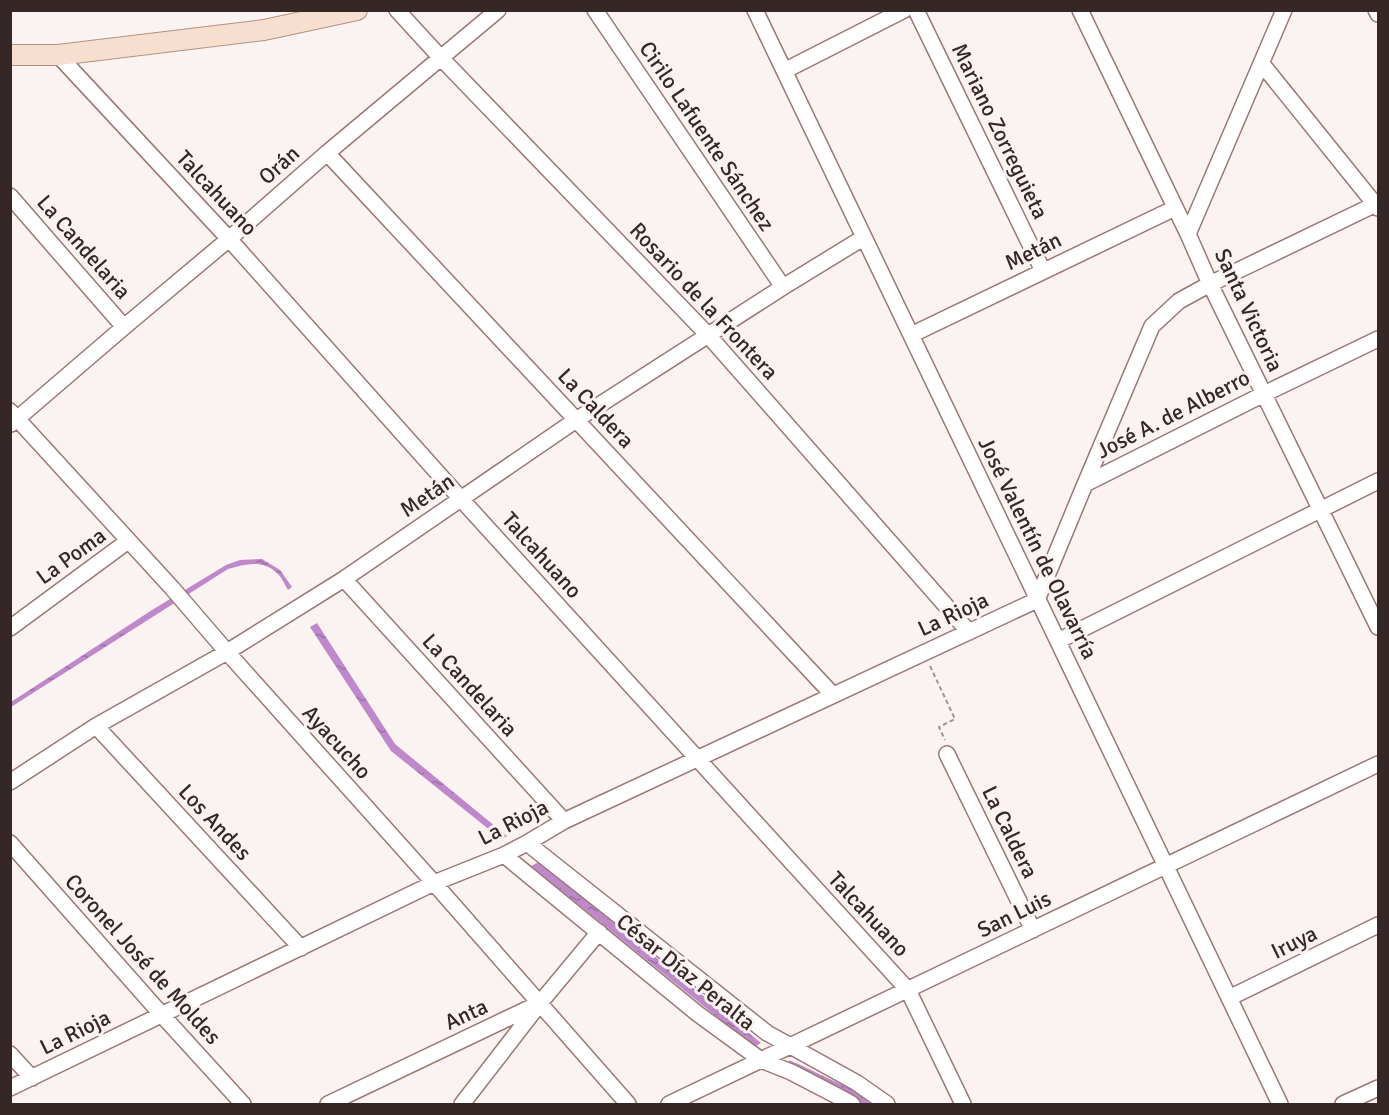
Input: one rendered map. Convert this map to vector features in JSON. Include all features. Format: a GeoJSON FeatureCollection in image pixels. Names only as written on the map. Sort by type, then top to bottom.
{"type":"FeatureCollection","features":[{"type":"Feature","properties":{"kind":"main road"},"geometry":{"type":"LineString","coordinates":[[10,55],[58,55],[264,30],[357,10]]}},
{"type":"Feature","properties":{"kind":"street","name":"Rosario de la Frontera"},"geometry":{"type":"LineString","coordinates":[[397,10],[708,334],[969,632]]}},
{"type":"Feature","properties":{"kind":"street","name":"Orán"},"geometry":{"type":"LineString","coordinates":[[13,419],[498,10]]}},
{"type":"Feature","properties":{"kind":"street","name":"Cirilo Lafuente Sánchez"},"geometry":{"type":"LineString","coordinates":[[595,10],[783,287]]}},
{"type":"Feature","properties":{"kind":"street","name":"José Valentín de Olavarría"},"geometry":{"type":"LineString","coordinates":[[755,10],[1280,1104]]}},
{"type":"Feature","properties":{"kind":"street"},"geometry":{"type":"LineString","coordinates":[[784,71],[904,10]]}},
{"type":"Feature","properties":{"kind":"street","name":"Mariano Zorreguieta"},"geometry":{"type":"LineString","coordinates":[[916,10],[1043,272]]}},
{"type":"Feature","properties":{"kind":"street","name":"Santa Victoria"},"geometry":{"type":"LineString","coordinates":[[1080,10],[1210,284],[1378,627]]}},
{"type":"Feature","properties":{"kind":"street"},"geometry":{"type":"LineString","coordinates":[[1188,234],[1284,10]]}},
{"type":"Feature","properties":{"kind":"street","name":"Talcahuano"},"geometry":{"type":"LineString","coordinates":[[58,55],[229,239],[460,499],[908,990],[963,1104]]}},
{"type":"Feature","properties":{"kind":"street"},"geometry":{"type":"LineString","coordinates":[[1037,600],[1152,326],[1179,301],[1210,284],[1378,205],[1262,64]]}},
{"type":"Feature","properties":{"kind":"street","name":"La Caldera"},"geometry":{"type":"LineString","coordinates":[[327,153],[833,695]]}},
{"type":"Feature","properties":{"kind":"street","name":"La Candelaria"},"geometry":{"type":"LineString","coordinates":[[10,196],[124,327]]}},
{"type":"Feature","properties":{"kind":"street","name":"Metán"},"geometry":{"type":"LineString","coordinates":[[911,335],[1175,208]]}},
{"type":"Feature","properties":{"kind":"street","name":"Metán"},"geometry":{"type":"LineString","coordinates":[[10,782],[96,726],[227,652],[344,579],[576,420],[708,334],[863,238]]}},
{"type":"Feature","properties":{"kind":"street","name":"José A. de Alberro"},"geometry":{"type":"LineString","coordinates":[[1085,483],[1378,339]]}},
{"type":"Feature","properties":{"kind":"street","name":"Ayacucho"},"geometry":{"type":"LineString","coordinates":[[13,419],[172,588],[628,1104]]}},
{"type":"Feature","properties":{"kind":"street"},"geometry":{"type":"LineString","coordinates":[[1058,641],[1378,482]]}},
{"type":"Feature","properties":{"kind":"street","name":"La Poma"},"geometry":{"type":"LineString","coordinates":[[10,628],[129,541]]}},
{"type":"Feature","properties":{"kind":"street","name":"La Candelaria"},"geometry":{"type":"LineString","coordinates":[[344,579],[564,821]]}},
{"type":"Feature","properties":{"kind":"street","name":"La Rioja"},"geometry":{"type":"LineString","coordinates":[[10,1088],[434,883],[504,855],[564,821],[1037,600]]}},
{"type":"Feature","properties":{"kind":"street","name":"Los Andes"},"geometry":{"type":"LineString","coordinates":[[96,726],[301,948]]}},
{"type":"Feature","properties":{"kind":"street","name":"La Caldera"},"geometry":{"type":"LineString","coordinates":[[947,754],[1033,930]]}},
{"type":"Feature","properties":{"kind":"street","name":"San Luis"},"geometry":{"type":"LineString","coordinates":[[669,1104],[1378,764]]}},
{"type":"Feature","properties":{"kind":"street","name":"Coronel José de Moldes"},"geometry":{"type":"LineString","coordinates":[[10,843],[243,1104]]}},
{"type":"Feature","properties":{"kind":"street"},"geometry":{"type":"LineString","coordinates":[[527,843],[767,1033],[857,1083],[887,1104]]}},
{"type":"Feature","properties":{"kind":"street","name":"César Díaz Peralta"},"geometry":{"type":"LineString","coordinates":[[504,855],[698,1014],[761,1060],[791,1072],[852,1104]]}},
{"type":"Feature","properties":{"kind":"street","name":"Iruya"},"geometry":{"type":"LineString","coordinates":[[1229,998],[1378,925]]}},
{"type":"Feature","properties":{"kind":"street","name":"Anta"},"geometry":{"type":"LineString","coordinates":[[328,1104],[540,1003],[599,932]]}},
{"type":"Feature","properties":{"kind":"street"},"geometry":{"type":"LineString","coordinates":[[462,1104],[540,1003]]}},
{"type":"Feature","properties":{"kind":"street"},"geometry":{"type":"LineString","coordinates":[[10,1054],[32,1078]]}},
{"type":"Feature","properties":{"kind":"street"},"geometry":{"type":"LineString","coordinates":[[1343,1104],[1378,1088]]}},
{"type":"Feature","properties":{"kind":"path"},"geometry":{"type":"LineString","coordinates":[[923,653],[955,719],[939,727],[949,747],[944,749],[947,754]]}},
{"type":"Feature","properties":{"kind":"water"},"geometry":{"type":"Polygon","coordinates":[[[262,559],[280,570],[292,587],[288,590],[278,574],[266,566],[248,564],[228,569],[11,707],[11,702],[152,610],[226,565],[240,560],[262,559]]]}},
{"type":"Feature","properties":{"kind":"water"},"geometry":{"type":"Polygon","coordinates":[[[317,623],[395,744],[507,836],[501,839],[391,751],[310,627],[317,623]]]}},
{"type":"Feature","properties":{"kind":"water"},"geometry":{"type":"Polygon","coordinates":[[[539,862],[761,1043],[754,1047],[531,866],[539,862]]]}},
{"type":"Feature","properties":{"kind":"water"},"geometry":{"type":"Polygon","coordinates":[[[796,1063],[853,1090],[871,1104],[860,1104],[788,1067],[796,1063]]]}},
{"type":"Feature","properties":{"kind":"waterway"},"geometry":{"type":"LineString","coordinates":[[790,1063],[799,1067]]}}]}
